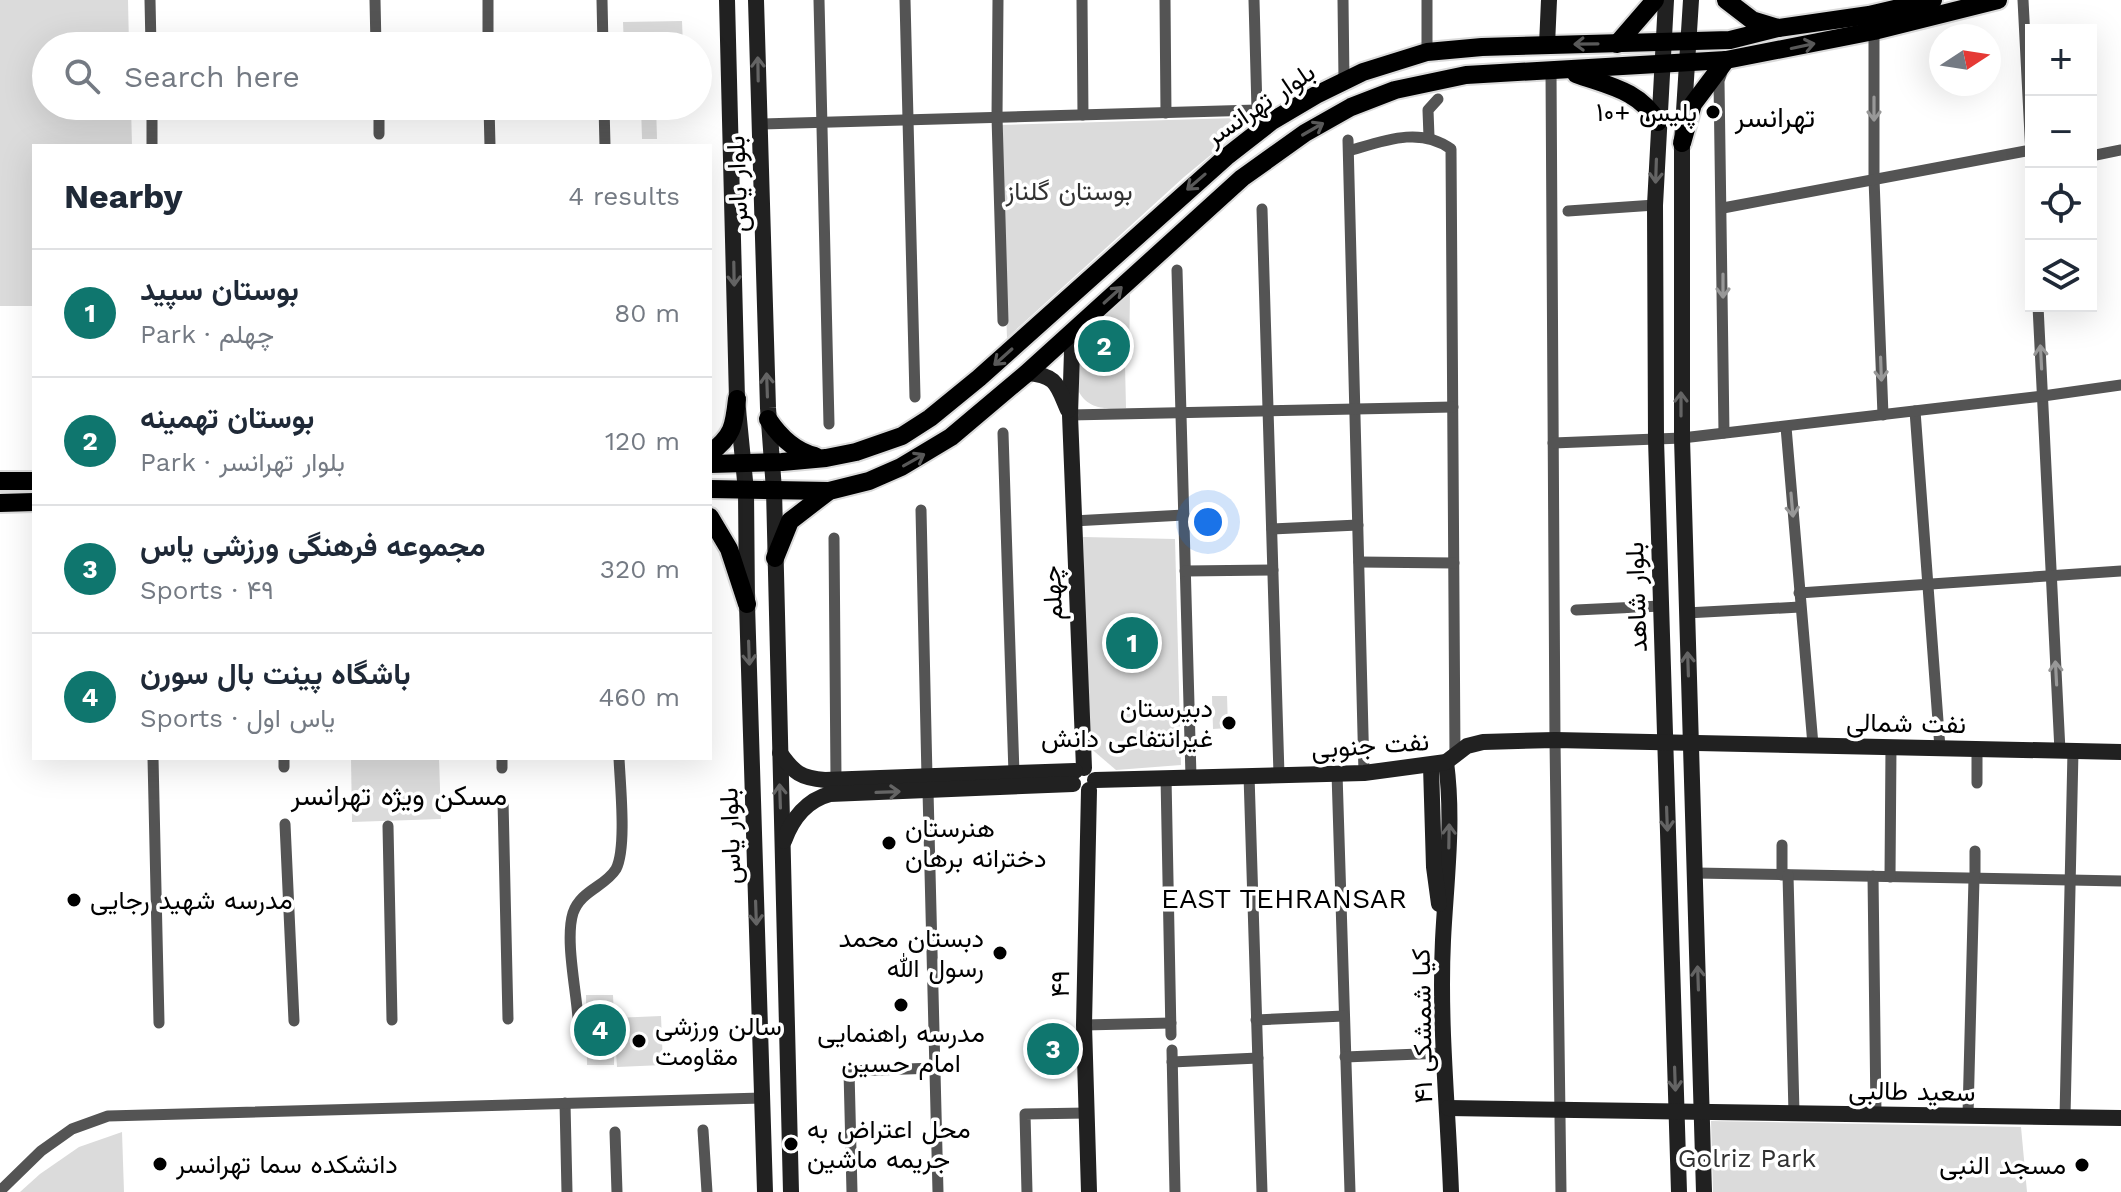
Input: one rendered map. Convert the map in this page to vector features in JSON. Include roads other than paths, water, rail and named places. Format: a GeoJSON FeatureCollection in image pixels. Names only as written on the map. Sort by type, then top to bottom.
{"type":"FeatureCollection","features":[{"type":"Feature","properties":{"kind":"main road","name":"بلوار یاس"},"geometry":{"type":"LineString","coordinates":[[727,0],[737,399],[746,491],[765,1192]]}},
{"type":"Feature","properties":{"kind":"main road","name":"بلوار یاس"},"geometry":{"type":"LineString","coordinates":[[756,0],[768,419],[774,490],[791,1192]]}},
{"type":"Feature","properties":{"kind":"main road"},"geometry":{"type":"LineString","coordinates":[[1547,45],[1549,0]]}},
{"type":"Feature","properties":{"kind":"main road"},"geometry":{"type":"LineString","coordinates":[[1617,44],[1655,0]]}},
{"type":"Feature","properties":{"kind":"main road","name":"بلوار شاهد"},"geometry":{"type":"LineString","coordinates":[[1666,0],[1655,205],[1656,439],[1679,1192]]}},
{"type":"Feature","properties":{"kind":"main road","name":"بلوار شاهد"},"geometry":{"type":"LineString","coordinates":[[1691,0],[1682,143],[1682,438],[1704,1192]]}},
{"type":"Feature","properties":{"kind":"main road"},"geometry":{"type":"LineString","coordinates":[[1726,0],[1752,20],[1778,28]]}},
{"type":"Feature","properties":{"kind":"main road","name":"بلوار تهرانسر"},"geometry":{"type":"LineString","coordinates":[[712,489],[835,490],[869,481],[919,457],[971,421],[1027,373],[1242,178],[1305,133],[1351,107],[1395,90],[1466,75],[1726,60],[1870,15],[1933,0]]}},
{"type":"Feature","properties":{"kind":"main road","name":"بلوار تهرانسر"},"geometry":{"type":"LineString","coordinates":[[712,464],[826,458],[856,452],[902,436],[930,418],[1031,333],[1264,116],[1385,64],[1427,52],[1730,40],[1778,28],[1998,0]]}},
{"type":"Feature","properties":{"kind":"main road"},"geometry":{"type":"LineString","coordinates":[[1682,143],[1693,104],[1726,60]]}},
{"type":"Feature","properties":{"kind":"main road"},"geometry":{"type":"LineString","coordinates":[[1559,71],[1634,96],[1648,106],[1658,122]]}},
{"type":"Feature","properties":{"kind":"main road","name":"چهلم"},"geometry":{"type":"LineString","coordinates":[[1078,327],[1072,351],[1070,415],[1083,781]]}},
{"type":"Feature","properties":{"kind":"main road"},"geometry":{"type":"LineString","coordinates":[[1027,373],[1050,377],[1057,383],[1070,415]]}},
{"type":"Feature","properties":{"kind":"main road"},"geometry":{"type":"LineString","coordinates":[[712,452],[734,427],[737,399]]}},
{"type":"Feature","properties":{"kind":"main road"},"geometry":{"type":"LineString","coordinates":[[768,419],[781,437],[798,451],[826,458]]}},
{"type":"Feature","properties":{"kind":"main road"},"geometry":{"type":"LineString","coordinates":[[826,458],[808,466],[807,480],[814,486],[835,490]]}},
{"type":"Feature","properties":{"kind":"main road"},"geometry":{"type":"LineString","coordinates":[[0,481],[32,481]]}},
{"type":"Feature","properties":{"kind":"main road"},"geometry":{"type":"LineString","coordinates":[[775,558],[790,521],[835,490]]}},
{"type":"Feature","properties":{"kind":"main road"},"geometry":{"type":"LineString","coordinates":[[0,503],[32,502]]}},
{"type":"Feature","properties":{"kind":"main road"},"geometry":{"type":"LineString","coordinates":[[712,520],[729,549],[747,604]]}},
{"type":"Feature","properties":{"kind":"main road","name":"نفت جنوبی"},"geometry":{"type":"LineString","coordinates":[[836,786],[1364,773],[1444,761],[1467,746],[1483,742],[1690,742]]}},
{"type":"Feature","properties":{"kind":"main road","name":"نفت شمالی"},"geometry":{"type":"LineString","coordinates":[[1690,742],[2121,752]]}},
{"type":"Feature","properties":{"kind":"main road"},"geometry":{"type":"LineString","coordinates":[[779,753],[791,768],[805,778],[836,786]]}},
{"type":"Feature","properties":{"kind":"main road","name":"۴۱ کیا شمشکی"},"geometry":{"type":"LineString","coordinates":[[1444,761],[1434,867],[1443,942],[1444,1053],[1451,1192]]}},
{"type":"Feature","properties":{"kind":"main road","name":"۴۹"},"geometry":{"type":"LineString","coordinates":[[1083,781],[1086,873],[1084,1025],[1089,1192]]}},
{"type":"Feature","properties":{"kind":"main road"},"geometry":{"type":"LineString","coordinates":[[782,846],[791,823],[815,797],[836,786]]}},
{"type":"Feature","properties":{"kind":"main road"},"geometry":{"type":"LineString","coordinates":[[762,1098],[789,1098]]}},
{"type":"Feature","properties":{"kind":"main road","name":"سعید طالبی"},"geometry":{"type":"LineString","coordinates":[[1448,1108],[2121,1118]]}},
{"type":"Feature","properties":{"kind":"street"},"geometry":{"type":"LineString","coordinates":[[150,0],[151,32]]}},
{"type":"Feature","properties":{"kind":"street"},"geometry":{"type":"LineString","coordinates":[[375,0],[376,32]]}},
{"type":"Feature","properties":{"kind":"street"},"geometry":{"type":"LineString","coordinates":[[488,0],[488,32]]}},
{"type":"Feature","properties":{"kind":"street"},"geometry":{"type":"LineString","coordinates":[[602,0],[603,32]]}},
{"type":"Feature","properties":{"kind":"street"},"geometry":{"type":"LineString","coordinates":[[819,0],[829,424]]}},
{"type":"Feature","properties":{"kind":"street"},"geometry":{"type":"LineString","coordinates":[[905,0],[915,397]]}},
{"type":"Feature","properties":{"kind":"street"},"geometry":{"type":"LineString","coordinates":[[998,0],[997,117],[1003,321]]}},
{"type":"Feature","properties":{"kind":"street"},"geometry":{"type":"LineString","coordinates":[[1082,0],[1083,115]]}},
{"type":"Feature","properties":{"kind":"street"},"geometry":{"type":"LineString","coordinates":[[1165,0],[1166,113]]}},
{"type":"Feature","properties":{"kind":"street"},"geometry":{"type":"LineString","coordinates":[[759,124],[1166,113],[1264,116],[1254,0]]}},
{"type":"Feature","properties":{"kind":"street"},"geometry":{"type":"LineString","coordinates":[[1343,0],[1344,80]]}},
{"type":"Feature","properties":{"kind":"street"},"geometry":{"type":"LineString","coordinates":[[1427,0],[1427,52]]}},
{"type":"Feature","properties":{"kind":"street"},"geometry":{"type":"LineString","coordinates":[[2023,0],[2028,96]]}},
{"type":"Feature","properties":{"kind":"street"},"geometry":{"type":"LineString","coordinates":[[1870,15],[1883,415]]}},
{"type":"Feature","properties":{"kind":"street"},"geometry":{"type":"LineString","coordinates":[[1724,433],[1719,81],[1726,60]]}},
{"type":"Feature","properties":{"kind":"street"},"geometry":{"type":"LineString","coordinates":[[1559,71],[1553,443],[1561,1192]]}},
{"type":"Feature","properties":{"kind":"street"},"geometry":{"type":"LineString","coordinates":[[1429,137],[1428,110],[1438,99]]}},
{"type":"Feature","properties":{"kind":"street"},"geometry":{"type":"LineString","coordinates":[[152,120],[152,144]]}},
{"type":"Feature","properties":{"kind":"street"},"geometry":{"type":"LineString","coordinates":[[379,120],[379,134]]}},
{"type":"Feature","properties":{"kind":"street"},"geometry":{"type":"LineString","coordinates":[[489,120],[490,144]]}},
{"type":"Feature","properties":{"kind":"street"},"geometry":{"type":"LineString","coordinates":[[604,120],[605,144]]}},
{"type":"Feature","properties":{"kind":"street"},"geometry":{"type":"LineString","coordinates":[[1364,773],[1348,145],[1429,137],[1451,149],[1454,563],[1444,761]]}},
{"type":"Feature","properties":{"kind":"street"},"geometry":{"type":"LineString","coordinates":[[2097,155],[2121,150]]}},
{"type":"Feature","properties":{"kind":"street"},"geometry":{"type":"LineString","coordinates":[[1723,208],[2025,154]]}},
{"type":"Feature","properties":{"kind":"street"},"geometry":{"type":"LineString","coordinates":[[1568,211],[1655,205]]}},
{"type":"Feature","properties":{"kind":"street"},"geometry":{"type":"LineString","coordinates":[[1262,209],[1279,775]]}},
{"type":"Feature","properties":{"kind":"street"},"geometry":{"type":"LineString","coordinates":[[1177,270],[1191,777]]}},
{"type":"Feature","properties":{"kind":"street"},"geometry":{"type":"LineString","coordinates":[[2038,312],[2051,576],[2067,751],[2071,880],[2065,1117]]}},
{"type":"Feature","properties":{"kind":"street"},"geometry":{"type":"LineString","coordinates":[[1553,443],[1682,438],[2121,385]]}},
{"type":"Feature","properties":{"kind":"street"},"geometry":{"type":"LineString","coordinates":[[1070,415],[1453,407]]}},
{"type":"Feature","properties":{"kind":"street"},"geometry":{"type":"LineString","coordinates":[[1915,411],[1940,748]]}},
{"type":"Feature","properties":{"kind":"street"},"geometry":{"type":"LineString","coordinates":[[1786,427],[1813,745]]}},
{"type":"Feature","properties":{"kind":"street"},"geometry":{"type":"LineString","coordinates":[[1003,433],[1014,780]]}},
{"type":"Feature","properties":{"kind":"street"},"geometry":{"type":"LineString","coordinates":[[921,510],[938,1192]]}},
{"type":"Feature","properties":{"kind":"street"},"geometry":{"type":"LineString","coordinates":[[1073,521],[1184,515]]}},
{"type":"Feature","properties":{"kind":"street"},"geometry":{"type":"LineString","coordinates":[[1272,529],[1358,525]]}},
{"type":"Feature","properties":{"kind":"street"},"geometry":{"type":"LineString","coordinates":[[834,538],[836,786]]}},
{"type":"Feature","properties":{"kind":"street"},"geometry":{"type":"LineString","coordinates":[[1359,562],[1454,563]]}},
{"type":"Feature","properties":{"kind":"street"},"geometry":{"type":"LineString","coordinates":[[1185,571],[1273,570]]}},
{"type":"Feature","properties":{"kind":"street"},"geometry":{"type":"LineString","coordinates":[[1799,593],[2121,571]]}},
{"type":"Feature","properties":{"kind":"street"},"geometry":{"type":"LineString","coordinates":[[1576,610],[1661,606]]}},
{"type":"Feature","properties":{"kind":"street"},"geometry":{"type":"LineString","coordinates":[[1686,613],[1800,607]]}},
{"type":"Feature","properties":{"kind":"street"},"geometry":{"type":"LineString","coordinates":[[1890,877],[1891,747]]}},
{"type":"Feature","properties":{"kind":"street"},"geometry":{"type":"LineString","coordinates":[[1977,749],[1977,783]]}},
{"type":"Feature","properties":{"kind":"street"},"geometry":{"type":"LineString","coordinates":[[153,760],[159,1023]]}},
{"type":"Feature","properties":{"kind":"street"},"geometry":{"type":"LineString","coordinates":[[578,1018],[571,937],[573,913],[582,898],[616,868],[622,844],[619,760]]}},
{"type":"Feature","properties":{"kind":"street"},"geometry":{"type":"LineString","coordinates":[[1337,773],[1350,1192]]}},
{"type":"Feature","properties":{"kind":"street"},"geometry":{"type":"LineString","coordinates":[[1249,775],[1262,1192]]}},
{"type":"Feature","properties":{"kind":"street"},"geometry":{"type":"LineString","coordinates":[[1084,1025],[1171,1029],[1166,777]]}},
{"type":"Feature","properties":{"kind":"street"},"geometry":{"type":"LineString","coordinates":[[503,801],[508,1019]]}},
{"type":"Feature","properties":{"kind":"street"},"geometry":{"type":"LineString","coordinates":[[285,824],[294,1021]]}},
{"type":"Feature","properties":{"kind":"street"},"geometry":{"type":"LineString","coordinates":[[388,826],[392,1020]]}},
{"type":"Feature","properties":{"kind":"street"},"geometry":{"type":"LineString","coordinates":[[1782,845],[1794,1113]]}},
{"type":"Feature","properties":{"kind":"street"},"geometry":{"type":"LineString","coordinates":[[1968,1115],[1975,851]]}},
{"type":"Feature","properties":{"kind":"street"},"geometry":{"type":"LineString","coordinates":[[1696,873],[2121,881]]}},
{"type":"Feature","properties":{"kind":"street"},"geometry":{"type":"LineString","coordinates":[[1873,876],[1876,1114]]}},
{"type":"Feature","properties":{"kind":"street"},"geometry":{"type":"LineString","coordinates":[[1256,1020],[1344,1016]]}},
{"type":"Feature","properties":{"kind":"street"},"geometry":{"type":"LineString","coordinates":[[1345,1057],[1444,1053]]}},
{"type":"Feature","properties":{"kind":"street"},"geometry":{"type":"LineString","coordinates":[[1175,1192],[1172,1056],[1258,1058]]}},
{"type":"Feature","properties":{"kind":"street"},"geometry":{"type":"LineString","coordinates":[[852,1192],[849,1071],[935,1068]]}},
{"type":"Feature","properties":{"kind":"street"},"geometry":{"type":"LineString","coordinates":[[0,1191],[41,1151],[72,1129],[108,1116],[762,1098]]}},
{"type":"Feature","properties":{"kind":"street"},"geometry":{"type":"LineString","coordinates":[[565,1103],[567,1192]]}},
{"type":"Feature","properties":{"kind":"street"},"geometry":{"type":"LineString","coordinates":[[1027,1192],[1025,1114],[1087,1113]]}},
{"type":"Feature","properties":{"kind":"street"},"geometry":{"type":"LineString","coordinates":[[703,1130],[707,1192]]}},
{"type":"Feature","properties":{"kind":"street"},"geometry":{"type":"LineString","coordinates":[[615,1132],[617,1192]]}},
{"type":"Feature","properties":{"kind":"place","name":"پلیس +۱۰"},"geometry":{"type":"Point","coordinates":[1713,112]}},
{"type":"Feature","properties":{"kind":"place","name":"بوستان تهمینه"},"geometry":{"type":"Point","coordinates":[1104,346]}},
{"type":"Feature","properties":{"kind":"place","name":"بوستان سپید"},"geometry":{"type":"Point","coordinates":[1132,643]}},
{"type":"Feature","properties":{"kind":"place","name":"دبیرستان غیرانتفاعی دانش"},"geometry":{"type":"Point","coordinates":[1229,723]}},
{"type":"Feature","properties":{"kind":"place","name":"هنرستان دخترانه برهان"},"geometry":{"type":"Point","coordinates":[889,843]}},
{"type":"Feature","properties":{"kind":"place","name":"مدرسه شهید رجایی"},"geometry":{"type":"Point","coordinates":[74,900]}},
{"type":"Feature","properties":{"kind":"place","name":"دبستان محمد رسول الله"},"geometry":{"type":"Point","coordinates":[1000,953]}},
{"type":"Feature","properties":{"kind":"place","name":"مدرسه راهنمایی امام حسین"},"geometry":{"type":"Point","coordinates":[901,1005]}},
{"type":"Feature","properties":{"kind":"place","name":"باشگاه پینت بال سورن"},"geometry":{"type":"Point","coordinates":[600,1030]}},
{"type":"Feature","properties":{"kind":"place","name":"سالن ورزشی مقاومت"},"geometry":{"type":"Point","coordinates":[639,1041]}},
{"type":"Feature","properties":{"kind":"place","name":"مجموعه فرهنگی ورزشی یاس"},"geometry":{"type":"Point","coordinates":[1053,1049]}},
{"type":"Feature","properties":{"kind":"place","name":"محل اعتراض به جریمه ماشین"},"geometry":{"type":"Point","coordinates":[791,1144]}},
{"type":"Feature","properties":{"kind":"place","name":"دانشکده سما تهرانسر"},"geometry":{"type":"Point","coordinates":[160,1164]}},
{"type":"Feature","properties":{"kind":"place","name":"مسجد النبی"},"geometry":{"type":"Point","coordinates":[2082,1165]}},
{"type":"Feature","properties":{"kind":"district","name":"تهرانسر"},"geometry":{"type":"Point","coordinates":[1775,117]}},
{"type":"Feature","properties":{"kind":"district","name":"مسکن ویژه تهرانسر"},"geometry":{"type":"Point","coordinates":[399,795]}},
{"type":"Feature","properties":{"kind":"district","name":"EAST TEHRANSAR"},"geometry":{"type":"Point","coordinates":[1284,898]}},
{"type":"Feature","properties":{"kind":"park label","name":"بوستان گلناز"},"geometry":{"type":"Point","coordinates":[1069,191]}},
{"type":"Feature","properties":{"kind":"park label","name":"Golriz Park"},"geometry":{"type":"Point","coordinates":[1747,1158]}}]}
